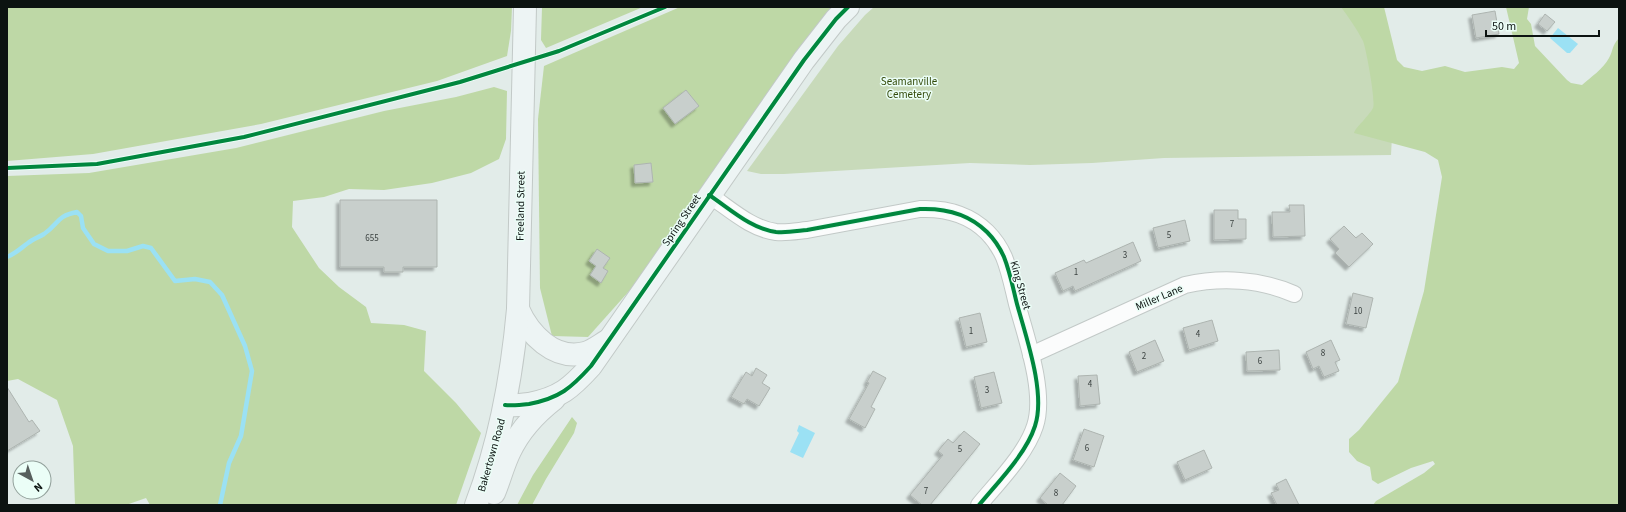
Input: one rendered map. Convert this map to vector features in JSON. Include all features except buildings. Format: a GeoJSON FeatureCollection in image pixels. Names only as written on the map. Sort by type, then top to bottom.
{"type":"FeatureCollection","features":[{"type":"Feature","properties":{"kind":"street","name":"Freeland Street"},"geometry":{"type":"LineString","coordinates":[[505,405],[514,355],[518,309],[525,7]]}},
{"type":"Feature","properties":{"kind":"street","name":"Spring Street"},"geometry":{"type":"LineString","coordinates":[[505,405],[524,405],[558,396],[577,381],[591,366],[804,60],[836,19],[848,7]]}},
{"type":"Feature","properties":{"kind":"street","name":"King Street"},"geometry":{"type":"LineString","coordinates":[[709,195],[753,224],[762,229],[775,232],[807,230],[920,209],[934,209],[948,211],[969,218],[988,233],[1004,256],[1031,355],[1039,402],[1035,426],[1025,447],[979,505]]}},
{"type":"Feature","properties":{"kind":"street","name":"Miller Lane"},"geometry":{"type":"LineString","coordinates":[[1031,355],[1185,285],[1201,282],[1234,280],[1266,284],[1294,294]]}},
{"type":"Feature","properties":{"kind":"street"},"geometry":{"type":"LineString","coordinates":[[518,309],[524,322],[540,341],[549,348],[560,352],[573,354],[584,353],[593,350],[612,337]]}},
{"type":"Feature","properties":{"kind":"street"},"geometry":{"type":"LineString","coordinates":[[489,505],[510,451],[523,429],[542,409],[558,396]]}},
{"type":"Feature","properties":{"kind":"street","name":"Bakertown Road"},"geometry":{"type":"LineString","coordinates":[[476,505],[505,405]]}},
{"type":"Feature","properties":{"kind":"green space"},"geometry":{"type":"Polygon","coordinates":[[[7,7],[512,7],[511,31],[507,56],[437,81],[261,124],[93,154],[7,161],[7,7]]]}},
{"type":"Feature","properties":{"kind":"green space"},"geometry":{"type":"Polygon","coordinates":[[[542,7],[643,7],[546,48],[541,40],[542,7]]]}},
{"type":"Feature","properties":{"kind":"green space"},"geometry":{"type":"Polygon","coordinates":[[[680,7],[841,7],[647,271],[588,337],[552,336],[540,288],[538,119],[544,66],[680,7]]]}},
{"type":"Feature","properties":{"kind":"green space","name":"Seamanville Cemetery"},"geometry":{"type":"Polygon","coordinates":[[[874,7],[1375,7],[1394,100],[1391,155],[1164,158],[1092,163],[1030,165],[970,163],[784,174],[761,174],[747,171],[838,46],[874,7]]]}},
{"type":"Feature","properties":{"kind":"green space"},"geometry":{"type":"Polygon","coordinates":[[[1341,7],[1384,7],[1397,60],[1404,67],[1422,71],[1445,66],[1465,72],[1502,67],[1514,69],[1519,63],[1506,7],[1529,7],[1527,19],[1531,24],[1535,46],[1571,83],[1582,85],[1597,73],[1604,66],[1611,55],[1619,38],[1619,505],[1373,505],[1376,501],[1424,473],[1435,464],[1433,461],[1411,468],[1378,484],[1372,480],[1370,467],[1357,461],[1349,452],[1349,439],[1359,430],[1398,382],[1424,291],[1442,177],[1438,160],[1425,152],[1354,133],[1373,108],[1374,104],[1363,41],[1341,7]]]}},
{"type":"Feature","properties":{"kind":"green space"},"geometry":{"type":"Polygon","coordinates":[[[494,87],[507,91],[506,139],[499,159],[471,173],[432,183],[384,190],[349,189],[324,197],[293,201],[292,227],[319,268],[339,287],[366,307],[371,323],[404,325],[426,331],[424,371],[456,403],[481,433],[456,505],[150,505],[146,498],[126,505],[75,505],[73,446],[57,400],[18,379],[7,381],[7,176],[89,173],[236,148],[384,111],[456,97],[494,87]]]}},
{"type":"Feature","properties":{"kind":"green space"},"geometry":{"type":"Polygon","coordinates":[[[572,417],[577,423],[574,433],[532,505],[517,505],[533,475],[572,417]]]}},
{"type":"Feature","properties":{"kind":"water"},"geometry":{"type":"Polygon","coordinates":[[[1558,28],[1578,44],[1570,53],[1567,53],[1550,38],[1558,28]]]}},
{"type":"Feature","properties":{"kind":"water"},"geometry":{"type":"Polygon","coordinates":[[[799,425],[815,433],[803,458],[790,452],[799,433],[797,431],[799,425]]]}},
{"type":"Feature","properties":{"kind":"waterway"},"geometry":{"type":"LineString","coordinates":[[7,257],[32,240],[44,234],[61,218],[77,212],[81,216],[83,228],[94,244],[108,251],[127,251],[143,246],[151,248],[175,281],[195,279],[210,282],[222,295],[245,346],[252,371],[241,436],[229,463],[220,505]]}},
{"type":"Feature","properties":{"kind":"cycle path"},"geometry":{"type":"LineString","coordinates":[[7,168],[97,164],[244,137],[460,82],[559,51],[665,7]]}},
{"type":"Feature","properties":{"kind":"cycle path"},"geometry":{"type":"LineString","coordinates":[[505,405],[529,404],[549,399],[571,386],[591,366],[804,60],[836,19],[848,7]]}},
{"type":"Feature","properties":{"kind":"cycle path"},"geometry":{"type":"LineString","coordinates":[[709,195],[732,212],[758,227],[776,232],[807,230],[920,209],[929,209],[956,213],[980,226],[990,235],[997,244],[1010,274],[1030,348],[1037,382],[1038,413],[1035,426],[1025,447],[1011,467],[979,505]]}}]}
